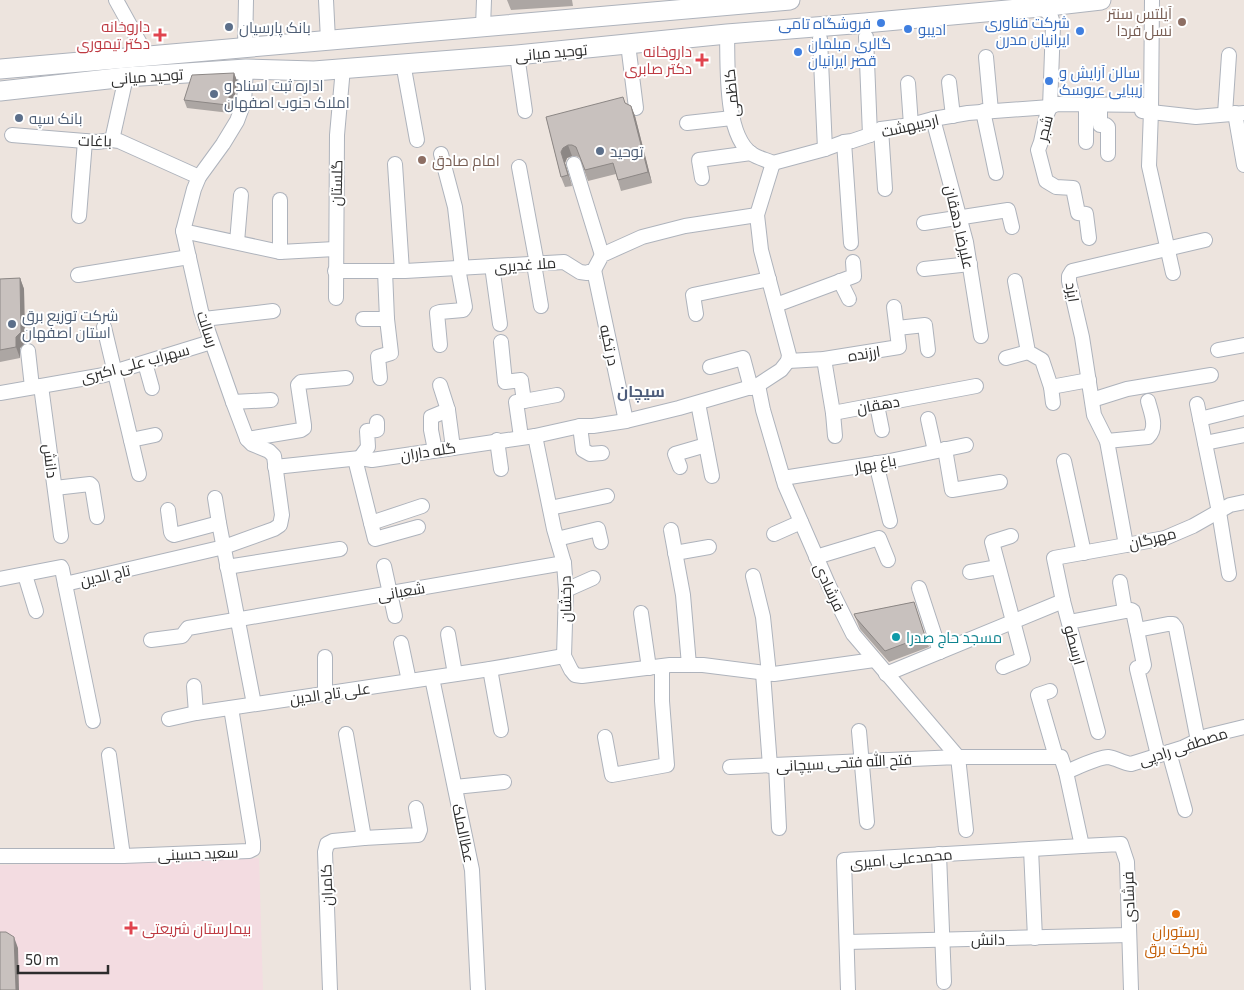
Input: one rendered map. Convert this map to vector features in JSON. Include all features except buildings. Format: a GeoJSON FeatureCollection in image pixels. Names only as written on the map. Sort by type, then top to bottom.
{"type":"FeatureCollection","features":[{"type":"Feature","properties":{"kind":"main road","name":"توحید میانی"},"geometry":{"type":"LineString","coordinates":[[0,69],[483,27],[726,3],[790,0]]}},
{"type":"Feature","properties":{"kind":"main road","name":"توحید میانی"},"geometry":{"type":"LineString","coordinates":[[0,91],[126,77],[246,69],[314,71],[517,55],[1101,0]]}},
{"type":"Feature","properties":{"kind":"main road"},"geometry":{"type":"LineString","coordinates":[[167,54],[170,74]]}},
{"type":"Feature","properties":{"kind":"street"},"geometry":{"type":"LineString","coordinates":[[116,0],[147,56]]}},
{"type":"Feature","properties":{"kind":"street"},"geometry":{"type":"LineString","coordinates":[[245,48],[246,0]]}},
{"type":"Feature","properties":{"kind":"street"},"geometry":{"type":"LineString","coordinates":[[326,0],[328,40]]}},
{"type":"Feature","properties":{"kind":"street"},"geometry":{"type":"LineString","coordinates":[[483,27],[484,0]]}},
{"type":"Feature","properties":{"kind":"street"},"geometry":{"type":"LineString","coordinates":[[1152,0],[1149,166],[1173,273]]}},
{"type":"Feature","properties":{"kind":"street"},"geometry":{"type":"LineString","coordinates":[[1040,7],[1050,13],[1053,25],[1050,107]]}},
{"type":"Feature","properties":{"kind":"street","name":"کاظمی"},"geometry":{"type":"LineString","coordinates":[[727,34],[732,118],[738,139],[751,153]]}},
{"type":"Feature","properties":{"kind":"street"},"geometry":{"type":"LineString","coordinates":[[866,37],[876,132],[885,188]]}},
{"type":"Feature","properties":{"kind":"street"},"geometry":{"type":"LineString","coordinates":[[820,39],[825,149]]}},
{"type":"Feature","properties":{"kind":"street"},"geometry":{"type":"LineString","coordinates":[[628,44],[636,108]]}},
{"type":"Feature","properties":{"kind":"street"},"geometry":{"type":"LineString","coordinates":[[517,55],[525,111]]}},
{"type":"Feature","properties":{"kind":"street"},"geometry":{"type":"LineString","coordinates":[[1229,55],[1235,114],[1244,165]]}},
{"type":"Feature","properties":{"kind":"street"},"geometry":{"type":"LineString","coordinates":[[986,57],[987,111],[996,173]]}},
{"type":"Feature","properties":{"kind":"street"},"geometry":{"type":"LineString","coordinates":[[403,63],[417,140]]}},
{"type":"Feature","properties":{"kind":"street","name":"گلستان"},"geometry":{"type":"LineString","coordinates":[[336,298],[337,135],[342,68]]}},
{"type":"Feature","properties":{"kind":"street","name":"رسالت"},"geometry":{"type":"LineString","coordinates":[[246,69],[244,102],[237,121],[199,177],[194,188],[183,231],[211,342],[247,438]]}},
{"type":"Feature","properties":{"kind":"street"},"geometry":{"type":"LineString","coordinates":[[112,140],[126,77]]}},
{"type":"Feature","properties":{"kind":"street"},"geometry":{"type":"LineString","coordinates":[[949,82],[953,116]]}},
{"type":"Feature","properties":{"kind":"street"},"geometry":{"type":"LineString","coordinates":[[908,83],[911,125]]}},
{"type":"Feature","properties":{"kind":"street","name":"اردیبهشت"},"geometry":{"type":"LineString","coordinates":[[773,162],[825,149],[876,132],[987,111],[1050,107],[1057,104],[1151,108]]}},
{"type":"Feature","properties":{"kind":"street","name":"اردیبهشت"},"geometry":{"type":"LineString","coordinates":[[1050,107],[1057,109],[1093,110],[1151,108]]}},
{"type":"Feature","properties":{"kind":"street","name":"شجر"},"geometry":{"type":"LineString","coordinates":[[1050,107],[1038,150],[1046,180],[1056,187],[1073,188],[1078,213],[1086,214],[1089,238]]}},
{"type":"Feature","properties":{"kind":"street"},"geometry":{"type":"LineString","coordinates":[[1151,108],[1196,116],[1235,114]]}},
{"type":"Feature","properties":{"kind":"street"},"geometry":{"type":"LineString","coordinates":[[1086,142],[1093,110]]}},
{"type":"Feature","properties":{"kind":"street"},"geometry":{"type":"LineString","coordinates":[[1093,110],[1100,125],[1108,127],[1108,154]]}},
{"type":"Feature","properties":{"kind":"street"},"geometry":{"type":"LineString","coordinates":[[687,124],[732,118]]}},
{"type":"Feature","properties":{"kind":"street","name":"علیرضا دهقان"},"geometry":{"type":"LineString","coordinates":[[933,120],[966,242],[981,336]]}},
{"type":"Feature","properties":{"kind":"street","name":"باغات"},"geometry":{"type":"LineString","coordinates":[[12,134],[96,142],[119,141],[199,177]]}},
{"type":"Feature","properties":{"kind":"street"},"geometry":{"type":"LineString","coordinates":[[79,216],[85,141]]}},
{"type":"Feature","properties":{"kind":"street"},"geometry":{"type":"LineString","coordinates":[[844,142],[851,243]]}},
{"type":"Feature","properties":{"kind":"street"},"geometry":{"type":"LineString","coordinates":[[702,178],[699,160],[751,153],[773,162],[757,215],[761,250],[789,354],[788,361],[781,370],[755,387],[698,403],[712,476]]}},
{"type":"Feature","properties":{"kind":"street"},"geometry":{"type":"LineString","coordinates":[[440,154],[455,208],[465,307],[463,310],[437,313],[440,346]]}},
{"type":"Feature","properties":{"kind":"street"},"geometry":{"type":"LineString","coordinates":[[395,164],[402,271]]}},
{"type":"Feature","properties":{"kind":"street"},"geometry":{"type":"LineString","coordinates":[[574,164],[602,255]]}},
{"type":"Feature","properties":{"kind":"street"},"geometry":{"type":"LineString","coordinates":[[519,167],[541,306]]}},
{"type":"Feature","properties":{"kind":"street"},"geometry":{"type":"LineString","coordinates":[[236,242],[241,195]]}},
{"type":"Feature","properties":{"kind":"street"},"geometry":{"type":"LineString","coordinates":[[280,200],[280,252]]}},
{"type":"Feature","properties":{"kind":"street"},"geometry":{"type":"LineString","coordinates":[[924,223],[1008,210],[1012,228]]}},
{"type":"Feature","properties":{"kind":"street"},"geometry":{"type":"LineString","coordinates":[[594,270],[602,255],[642,237],[685,226],[757,215]]}},
{"type":"Feature","properties":{"kind":"street"},"geometry":{"type":"LineString","coordinates":[[183,231],[280,252],[335,249]]}},
{"type":"Feature","properties":{"kind":"street"},"geometry":{"type":"LineString","coordinates":[[1168,249],[1205,240]]}},
{"type":"Feature","properties":{"kind":"street","name":"ایزد"},"geometry":{"type":"LineString","coordinates":[[1126,545],[1107,441],[1094,415],[1082,337],[1069,276],[1072,271],[1168,249]]}},
{"type":"Feature","properties":{"kind":"street"},"geometry":{"type":"LineString","coordinates":[[78,275],[189,257]]}},
{"type":"Feature","properties":{"kind":"street","name":"ملا غدیری"},"geometry":{"type":"LineString","coordinates":[[335,271],[402,271],[564,262],[580,272],[587,273],[594,270]]}},
{"type":"Feature","properties":{"kind":"street"},"geometry":{"type":"LineString","coordinates":[[776,305],[854,276],[853,262]]}},
{"type":"Feature","properties":{"kind":"street"},"geometry":{"type":"LineString","coordinates":[[924,269],[970,264]]}},
{"type":"Feature","properties":{"kind":"street"},"geometry":{"type":"LineString","coordinates":[[492,266],[500,324]]}},
{"type":"Feature","properties":{"kind":"street","name":"در تکیه"},"geometry":{"type":"LineString","coordinates":[[594,270],[626,421]]}},
{"type":"Feature","properties":{"kind":"street"},"geometry":{"type":"LineString","coordinates":[[380,378],[378,357],[391,353],[387,319],[385,271]]}},
{"type":"Feature","properties":{"kind":"street"},"geometry":{"type":"LineString","coordinates":[[696,314],[693,295],[769,278]]}},
{"type":"Feature","properties":{"kind":"street"},"geometry":{"type":"LineString","coordinates":[[840,281],[848,299]]}},
{"type":"Feature","properties":{"kind":"street"},"geometry":{"type":"LineString","coordinates":[[1015,281],[1028,352]]}},
{"type":"Feature","properties":{"kind":"street","name":"ارزنده"},"geometry":{"type":"LineString","coordinates":[[788,361],[824,359],[899,347],[894,307]]}},
{"type":"Feature","properties":{"kind":"street"},"geometry":{"type":"LineString","coordinates":[[204,319],[272,311]]}},
{"type":"Feature","properties":{"kind":"street"},"geometry":{"type":"LineString","coordinates":[[363,319],[387,319]]}},
{"type":"Feature","properties":{"kind":"street"},"geometry":{"type":"LineString","coordinates":[[897,328],[924,325],[928,350]]}},
{"type":"Feature","properties":{"kind":"street"},"geometry":{"type":"LineString","coordinates":[[104,327],[139,474]]}},
{"type":"Feature","properties":{"kind":"street","name":"سهراب علی اکبری"},"geometry":{"type":"LineString","coordinates":[[0,393],[104,375],[211,342]]}},
{"type":"Feature","properties":{"kind":"street"},"geometry":{"type":"LineString","coordinates":[[500,342],[506,382],[522,380],[524,401],[557,395]]}},
{"type":"Feature","properties":{"kind":"street"},"geometry":{"type":"LineString","coordinates":[[1218,350],[1244,345]]}},
{"type":"Feature","properties":{"kind":"street","name":"دانش"},"geometry":{"type":"LineString","coordinates":[[28,352],[37,387],[55,488],[61,536]]}},
{"type":"Feature","properties":{"kind":"street"},"geometry":{"type":"LineString","coordinates":[[1006,358],[1028,352],[1042,360],[1051,387],[1053,403]]}},
{"type":"Feature","properties":{"kind":"street","name":"فرشادی"},"geometry":{"type":"LineString","coordinates":[[710,367],[743,358],[763,410],[783,478],[829,586],[853,634],[958,757]]}},
{"type":"Feature","properties":{"kind":"street"},"geometry":{"type":"LineString","coordinates":[[824,359],[835,436]]}},
{"type":"Feature","properties":{"kind":"street"},"geometry":{"type":"LineString","coordinates":[[144,363],[152,388]]}},
{"type":"Feature","properties":{"kind":"street"},"geometry":{"type":"LineString","coordinates":[[1092,400],[1127,389],[1211,375]]}},
{"type":"Feature","properties":{"kind":"street"},"geometry":{"type":"LineString","coordinates":[[247,438],[301,430],[304,428],[304,425],[298,385],[301,382],[346,378]]}},
{"type":"Feature","properties":{"kind":"street"},"geometry":{"type":"LineString","coordinates":[[1051,387],[1089,380]]}},
{"type":"Feature","properties":{"kind":"street"},"geometry":{"type":"LineString","coordinates":[[440,385],[448,410],[453,448]]}},
{"type":"Feature","properties":{"kind":"street","name":"دهقان"},"geometry":{"type":"LineString","coordinates":[[833,413],[976,386]]}},
{"type":"Feature","properties":{"kind":"street"},"geometry":{"type":"LineString","coordinates":[[233,402],[271,400]]}},
{"type":"Feature","properties":{"kind":"street","name":"درخشان"},"geometry":{"type":"LineString","coordinates":[[524,401],[516,402],[550,508],[564,563],[566,590],[564,656]]}},
{"type":"Feature","properties":{"kind":"street"},"geometry":{"type":"LineString","coordinates":[[1107,441],[1148,437],[1152,434],[1154,428],[1148,402]]}},
{"type":"Feature","properties":{"kind":"street","name":"گله داران"},"geometry":{"type":"LineString","coordinates":[[275,467],[358,459],[372,460],[453,448],[580,426],[626,421],[698,403]]}},
{"type":"Feature","properties":{"kind":"street"},"geometry":{"type":"LineString","coordinates":[[1197,404],[1219,512],[1229,574]]}},
{"type":"Feature","properties":{"kind":"street"},"geometry":{"type":"LineString","coordinates":[[877,405],[882,430]]}},
{"type":"Feature","properties":{"kind":"street"},"geometry":{"type":"LineString","coordinates":[[1200,419],[1244,408]]}},
{"type":"Feature","properties":{"kind":"street"},"geometry":{"type":"LineString","coordinates":[[435,450],[430,417],[448,410]]}},
{"type":"Feature","properties":{"kind":"street"},"geometry":{"type":"LineString","coordinates":[[928,419],[952,490],[1000,482]]}},
{"type":"Feature","properties":{"kind":"street"},"geometry":{"type":"LineString","coordinates":[[376,422],[377,430],[367,431],[368,446],[358,459],[375,540],[418,527]]}},
{"type":"Feature","properties":{"kind":"street"},"geometry":{"type":"LineString","coordinates":[[580,426],[583,450],[590,454],[602,454]]}},
{"type":"Feature","properties":{"kind":"street"},"geometry":{"type":"LineString","coordinates":[[131,440],[155,435]]}},
{"type":"Feature","properties":{"kind":"street"},"geometry":{"type":"LineString","coordinates":[[1205,443],[1244,435]]}},
{"type":"Feature","properties":{"kind":"street"},"geometry":{"type":"LineString","coordinates":[[224,547],[274,529],[280,525],[282,515],[274,456],[269,451],[252,444],[247,438]]}},
{"type":"Feature","properties":{"kind":"street"},"geometry":{"type":"LineString","coordinates":[[498,440],[501,468]]}},
{"type":"Feature","properties":{"kind":"street"},"geometry":{"type":"LineString","coordinates":[[680,467],[675,454],[706,445]]}},
{"type":"Feature","properties":{"kind":"street","name":"باغ بهار"},"geometry":{"type":"LineString","coordinates":[[783,478],[876,463],[966,445]]}},
{"type":"Feature","properties":{"kind":"street"},"geometry":{"type":"LineString","coordinates":[[1064,461],[1084,553]]}},
{"type":"Feature","properties":{"kind":"street"},"geometry":{"type":"LineString","coordinates":[[876,463],[890,521]]}},
{"type":"Feature","properties":{"kind":"street"},"geometry":{"type":"LineString","coordinates":[[55,488],[90,484],[92,486],[97,518]]}},
{"type":"Feature","properties":{"kind":"street"},"geometry":{"type":"LineString","coordinates":[[550,508],[607,496]]}},
{"type":"Feature","properties":{"kind":"street"},"geometry":{"type":"LineString","coordinates":[[215,498],[218,524],[254,704]]}},
{"type":"Feature","properties":{"kind":"street","name":"مهرگان"},"geometry":{"type":"LineString","coordinates":[[1054,558],[1164,538],[1193,526],[1230,505],[1244,502]]}},
{"type":"Feature","properties":{"kind":"street"},"geometry":{"type":"LineString","coordinates":[[371,523],[422,506]]}},
{"type":"Feature","properties":{"kind":"street"},"geometry":{"type":"LineString","coordinates":[[168,510],[172,534],[218,524]]}},
{"type":"Feature","properties":{"kind":"street"},"geometry":{"type":"LineString","coordinates":[[774,534],[801,522]]}},
{"type":"Feature","properties":{"kind":"street"},"geometry":{"type":"LineString","coordinates":[[557,539],[598,529],[601,542]]}},
{"type":"Feature","properties":{"kind":"street"},"geometry":{"type":"LineString","coordinates":[[671,530],[683,595],[689,665]]}},
{"type":"Feature","properties":{"kind":"street"},"geometry":{"type":"LineString","coordinates":[[1003,666],[1024,659],[992,542],[1011,536]]}},
{"type":"Feature","properties":{"kind":"street"},"geometry":{"type":"LineString","coordinates":[[816,557],[879,538],[888,560]]}},
{"type":"Feature","properties":{"kind":"street"},"geometry":{"type":"LineString","coordinates":[[676,553],[709,546]]}},
{"type":"Feature","properties":{"kind":"street","name":"تاج الدین"},"geometry":{"type":"LineString","coordinates":[[0,580],[61,567],[64,584],[224,547]]}},
{"type":"Feature","properties":{"kind":"street"},"geometry":{"type":"LineString","coordinates":[[227,567],[340,549]]}},
{"type":"Feature","properties":{"kind":"street","name":"ارسطو"},"geometry":{"type":"LineString","coordinates":[[1054,558],[1063,601],[1098,732]]}},
{"type":"Feature","properties":{"kind":"street","name":"شعبانی"},"geometry":{"type":"LineString","coordinates":[[151,640],[182,636],[188,628],[564,563]]}},
{"type":"Feature","properties":{"kind":"street"},"geometry":{"type":"LineString","coordinates":[[384,566],[395,616]]}},
{"type":"Feature","properties":{"kind":"street"},"geometry":{"type":"LineString","coordinates":[[970,572],[998,567]]}},
{"type":"Feature","properties":{"kind":"street"},"geometry":{"type":"LineString","coordinates":[[25,575],[36,611]]}},
{"type":"Feature","properties":{"kind":"street"},"geometry":{"type":"LineString","coordinates":[[753,576],[762,617],[779,828]]}},
{"type":"Feature","properties":{"kind":"street"},"geometry":{"type":"LineString","coordinates":[[566,590],[593,578]]}},
{"type":"Feature","properties":{"kind":"street"},"geometry":{"type":"LineString","coordinates":[[1120,582],[1125,611]]}},
{"type":"Feature","properties":{"kind":"street"},"geometry":{"type":"LineString","coordinates":[[64,584],[93,721]]}},
{"type":"Feature","properties":{"kind":"street"},"geometry":{"type":"LineString","coordinates":[[919,588],[940,652]]}},
{"type":"Feature","properties":{"kind":"street"},"geometry":{"type":"LineString","coordinates":[[886,674],[1063,601]]}},
{"type":"Feature","properties":{"kind":"street"},"geometry":{"type":"LineString","coordinates":[[1069,622],[1133,611],[1144,665],[1137,669],[1164,753],[1186,810]]}},
{"type":"Feature","properties":{"kind":"street"},"geometry":{"type":"LineString","coordinates":[[641,614],[656,667],[662,701],[667,765],[675,777]]}},
{"type":"Feature","properties":{"kind":"street"},"geometry":{"type":"LineString","coordinates":[[1137,630],[1168,624],[1173,624],[1176,628],[1198,741]]}},
{"type":"Feature","properties":{"kind":"street"},"geometry":{"type":"LineString","coordinates":[[448,634],[455,674]]}},
{"type":"Feature","properties":{"kind":"street"},"geometry":{"type":"LineString","coordinates":[[401,643],[409,681]]}},
{"type":"Feature","properties":{"kind":"street"},"geometry":{"type":"LineString","coordinates":[[564,656],[570,670],[575,675],[582,676],[689,665],[703,665],[766,674],[874,660]]}},
{"type":"Feature","properties":{"kind":"street","name":"علی تاج الدین"},"geometry":{"type":"LineString","coordinates":[[168,719],[196,713],[432,678],[564,656]]}},
{"type":"Feature","properties":{"kind":"street"},"geometry":{"type":"LineString","coordinates":[[325,657],[325,694]]}},
{"type":"Feature","properties":{"kind":"street"},"geometry":{"type":"LineString","coordinates":[[490,669],[501,730]]}},
{"type":"Feature","properties":{"kind":"street","name":"عطاالملک"},"geometry":{"type":"LineString","coordinates":[[432,678],[472,870],[478,990]]}},
{"type":"Feature","properties":{"kind":"street"},"geometry":{"type":"LineString","coordinates":[[194,686],[196,713]]}},
{"type":"Feature","properties":{"kind":"street"},"geometry":{"type":"LineString","coordinates":[[1050,691],[1038,695],[1056,757]]}},
{"type":"Feature","properties":{"kind":"street","name":"سعید حسینی"},"geometry":{"type":"LineString","coordinates":[[0,856],[122,856],[249,851],[252,849],[253,842],[231,708]]}},
{"type":"Feature","properties":{"kind":"street","name":"مصطفی رادپی"},"geometry":{"type":"LineString","coordinates":[[1066,772],[1110,757],[1131,764],[1182,748],[1207,736],[1244,727]]}},
{"type":"Feature","properties":{"kind":"street"},"geometry":{"type":"LineString","coordinates":[[859,731],[867,822]]}},
{"type":"Feature","properties":{"kind":"street"},"geometry":{"type":"LineString","coordinates":[[346,734],[364,838]]}},
{"type":"Feature","properties":{"kind":"street"},"geometry":{"type":"LineString","coordinates":[[605,737],[612,775],[667,765]]}},
{"type":"Feature","properties":{"kind":"street"},"geometry":{"type":"LineString","coordinates":[[108,755],[122,856]]}},
{"type":"Feature","properties":{"kind":"street"},"geometry":{"type":"LineString","coordinates":[[966,830],[958,757],[1061,757],[1082,846]]}},
{"type":"Feature","properties":{"kind":"street","name":"فتح الله فتحی سیچانی"},"geometry":{"type":"LineString","coordinates":[[730,767],[958,757]]}},
{"type":"Feature","properties":{"kind":"street"},"geometry":{"type":"LineString","coordinates":[[455,787],[504,782]]}},
{"type":"Feature","properties":{"kind":"street","name":"کامران"},"geometry":{"type":"LineString","coordinates":[[330,990],[325,852],[327,844],[333,841],[418,835],[416,808]]}},
{"type":"Feature","properties":{"kind":"street","name":"فرشادی"},"geometry":{"type":"LineString","coordinates":[[965,853],[1121,844],[1127,862],[1131,990]]}},
{"type":"Feature","properties":{"kind":"street"},"geometry":{"type":"LineString","coordinates":[[1032,849],[1035,938]]}},
{"type":"Feature","properties":{"kind":"street","name":"محمدعلی امیری"},"geometry":{"type":"LineString","coordinates":[[848,990],[844,860],[965,853]]}},
{"type":"Feature","properties":{"kind":"street"},"geometry":{"type":"LineString","coordinates":[[939,854],[944,982]]}},
{"type":"Feature","properties":{"kind":"street","name":"دانش"},"geometry":{"type":"LineString","coordinates":[[847,942],[1129,935]]}},
{"type":"Feature","properties":{"kind":"shaded area","name":"بیمارستان شریعتی"},"geometry":{"type":"Polygon","coordinates":[[[259,858],[263,990],[0,990],[0,865],[259,858]]]}},
{"type":"Feature","properties":{"kind":"place","name":"آیلتس سنتر نسل فردا"},"geometry":{"type":"Point","coordinates":[1182,22]}},
{"type":"Feature","properties":{"kind":"place","name":"فروشگاه تامی"},"geometry":{"type":"Point","coordinates":[881,23]}},
{"type":"Feature","properties":{"kind":"place","name":"بانک پارسیان"},"geometry":{"type":"Point","coordinates":[229,27]}},
{"type":"Feature","properties":{"kind":"place","name":"ادیبو"},"geometry":{"type":"Point","coordinates":[908,29]}},
{"type":"Feature","properties":{"kind":"place","name":"شرکت فناوری ایرانیان مدرن"},"geometry":{"type":"Point","coordinates":[1080,31]}},
{"type":"Feature","properties":{"kind":"place","name":"داروخانه دکتر تیموری"},"geometry":{"type":"Point","coordinates":[160,35]}},
{"type":"Feature","properties":{"kind":"place","name":"گالری مبلمان قصر ایرانیان"},"geometry":{"type":"Point","coordinates":[798,52]}},
{"type":"Feature","properties":{"kind":"place","name":"داروخانه دکتر صابری"},"geometry":{"type":"Point","coordinates":[702,60]}},
{"type":"Feature","properties":{"kind":"place","name":"سالن آرایش و زیبایی عروسک"},"geometry":{"type":"Point","coordinates":[1049,81]}},
{"type":"Feature","properties":{"kind":"place","name":"اداره ثبت اسناد و املاک جنوب اصفهان"},"geometry":{"type":"Point","coordinates":[214,94]}},
{"type":"Feature","properties":{"kind":"place","name":"بانک سپه"},"geometry":{"type":"Point","coordinates":[19,118]}},
{"type":"Feature","properties":{"kind":"place","name":"توحید"},"geometry":{"type":"Point","coordinates":[600,151]}},
{"type":"Feature","properties":{"kind":"place","name":"امام صادق"},"geometry":{"type":"Point","coordinates":[422,160]}},
{"type":"Feature","properties":{"kind":"place","name":"شرکت توزیع برق استان اصفهان"},"geometry":{"type":"Point","coordinates":[12,324]}},
{"type":"Feature","properties":{"kind":"place","name":"مسجد حاج صدرا"},"geometry":{"type":"Point","coordinates":[896,637]}},
{"type":"Feature","properties":{"kind":"place","name":"رستوران شرکت برق"},"geometry":{"type":"Point","coordinates":[1176,914]}},
{"type":"Feature","properties":{"kind":"place","name":"بیمارستان شریعتی"},"geometry":{"type":"Point","coordinates":[131,928]}},
{"type":"Feature","properties":{"kind":"district","name":"سیچان"},"geometry":{"type":"Point","coordinates":[641,390]}}]}
